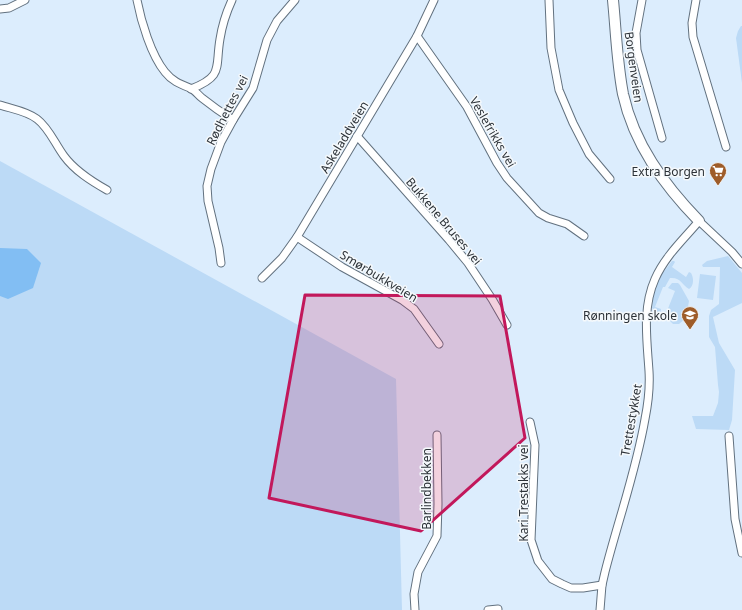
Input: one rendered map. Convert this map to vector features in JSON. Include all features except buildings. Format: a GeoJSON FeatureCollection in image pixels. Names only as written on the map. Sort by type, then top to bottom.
{"type":"FeatureCollection","features":[{"type":"Feature","properties":{"kind":"street"},"geometry":{"type":"LineString","coordinates":[[0,9],[9,8],[25,0]]}},
{"type":"Feature","properties":{"kind":"street"},"geometry":{"type":"LineString","coordinates":[[136,0],[144,32],[164,72],[174,81],[191,89],[233,120]]}},
{"type":"Feature","properties":{"kind":"street"},"geometry":{"type":"LineString","coordinates":[[191,89],[205,83],[214,74],[218,62],[219,40],[232,0]]}},
{"type":"Feature","properties":{"kind":"street","name":"Rødhettes vei"},"geometry":{"type":"LineString","coordinates":[[221,262],[208,201],[207,186],[211,169],[221,142],[253,88],[268,40],[277,21],[295,0]]}},
{"type":"Feature","properties":{"kind":"street","name":"Askeladdveien"},"geometry":{"type":"LineString","coordinates":[[262,278],[282,258],[298,237],[418,36],[434,0]]}},
{"type":"Feature","properties":{"kind":"street"},"geometry":{"type":"LineString","coordinates":[[549,0],[551,48],[559,90],[573,123],[589,154],[610,179]]}},
{"type":"Feature","properties":{"kind":"street","name":"Borgenveien"},"geometry":{"type":"LineString","coordinates":[[614,0],[620,77],[628,113],[646,154],[682,203],[732,252],[742,264]]}},
{"type":"Feature","properties":{"kind":"street"},"geometry":{"type":"LineString","coordinates":[[642,0],[636,33],[637,50],[662,138]]}},
{"type":"Feature","properties":{"kind":"street"},"geometry":{"type":"LineString","coordinates":[[696,0],[692,23],[692,36],[726,147]]}},
{"type":"Feature","properties":{"kind":"street","name":"Veslefrikks vei"},"geometry":{"type":"LineString","coordinates":[[418,36],[467,107],[496,163],[507,178],[539,213],[548,218],[567,224],[584,236]]}},
{"type":"Feature","properties":{"kind":"street"},"geometry":{"type":"LineString","coordinates":[[0,105],[30,114],[38,119],[47,129],[58,149],[74,167],[92,182],[107,190]]}},
{"type":"Feature","properties":{"kind":"street","name":"Bukkene Bruses vei"},"geometry":{"type":"LineString","coordinates":[[357,136],[468,263],[492,299],[506,325]]}},
{"type":"Feature","properties":{"kind":"street","name":"Trettestykket"},"geometry":{"type":"LineString","coordinates":[[600,610],[602,585],[645,422],[649,387],[646,327],[650,294],[655,279],[666,260],[699,221]]}},
{"type":"Feature","properties":{"kind":"street","name":"Smørbukkveien"},"geometry":{"type":"LineString","coordinates":[[298,237],[342,267],[408,304],[422,319],[439,344]]}},
{"type":"Feature","properties":{"kind":"street","name":"Kari Trestakks vei"},"geometry":{"type":"LineString","coordinates":[[530,422],[534,445],[532,540],[538,561],[552,579],[571,588],[602,585]]}},
{"type":"Feature","properties":{"kind":"street","name":"Barlindbekken"},"geometry":{"type":"LineString","coordinates":[[415,610],[414,594],[418,572],[437,536],[437,435]]}},
{"type":"Feature","properties":{"kind":"street"},"geometry":{"type":"LineString","coordinates":[[729,436],[735,519],[742,553]]}},
{"type":"Feature","properties":{"kind":"street"},"geometry":{"type":"LineString","coordinates":[[488,610],[498,609]]}},
{"type":"Feature","properties":{"kind":"highlighted area"},"geometry":{"type":"Polygon","coordinates":[[[305,295],[500,296],[525,438],[421,531],[269,498],[305,295]]]}},
{"type":"Feature","properties":{"kind":"shaded area"},"geometry":{"type":"Polygon","coordinates":[[[742,26],[742,83],[736,38],[742,26]]]}},
{"type":"Feature","properties":{"kind":"shaded area"},"geometry":{"type":"Polygon","coordinates":[[[0,161],[396,379],[402,610],[0,610],[0,161]]]}},
{"type":"Feature","properties":{"kind":"shaded area"},"geometry":{"type":"Polygon","coordinates":[[[728,256],[742,273],[742,303],[713,317],[719,343],[735,370],[732,420],[729,430],[696,429],[692,416],[713,416],[718,403],[719,392],[715,347],[709,337],[709,316],[711,310],[719,304],[720,267],[703,267],[702,265],[707,261],[728,256]]]}},
{"type":"Feature","properties":{"kind":"shaded area"},"geometry":{"type":"Polygon","coordinates":[[[672,261],[675,262],[672,267],[686,277],[689,272],[691,273],[693,284],[689,289],[679,280],[670,278],[665,287],[663,287],[655,307],[661,309],[660,314],[652,308],[655,286],[672,261]]]}},
{"type":"Feature","properties":{"kind":"shaded area"},"geometry":{"type":"Polygon","coordinates":[[[700,274],[716,276],[713,300],[697,298],[700,274]]]}},
{"type":"Feature","properties":{"kind":"shaded area"},"geometry":{"type":"Polygon","coordinates":[[[672,283],[678,283],[680,285],[689,301],[686,318],[679,324],[673,324],[665,316],[675,291],[668,288],[672,283]]]}},
{"type":"Feature","properties":{"kind":"water"},"geometry":{"type":"Polygon","coordinates":[[[0,248],[27,249],[41,263],[33,288],[8,299],[0,296],[0,248]]]}},
{"type":"Feature","properties":{"kind":"place","name":"Extra Borgen"},"geometry":{"type":"Point","coordinates":[718,186]}},
{"type":"Feature","properties":{"kind":"place","name":"Rønningen skole"},"geometry":{"type":"Point","coordinates":[690,330]}}]}
